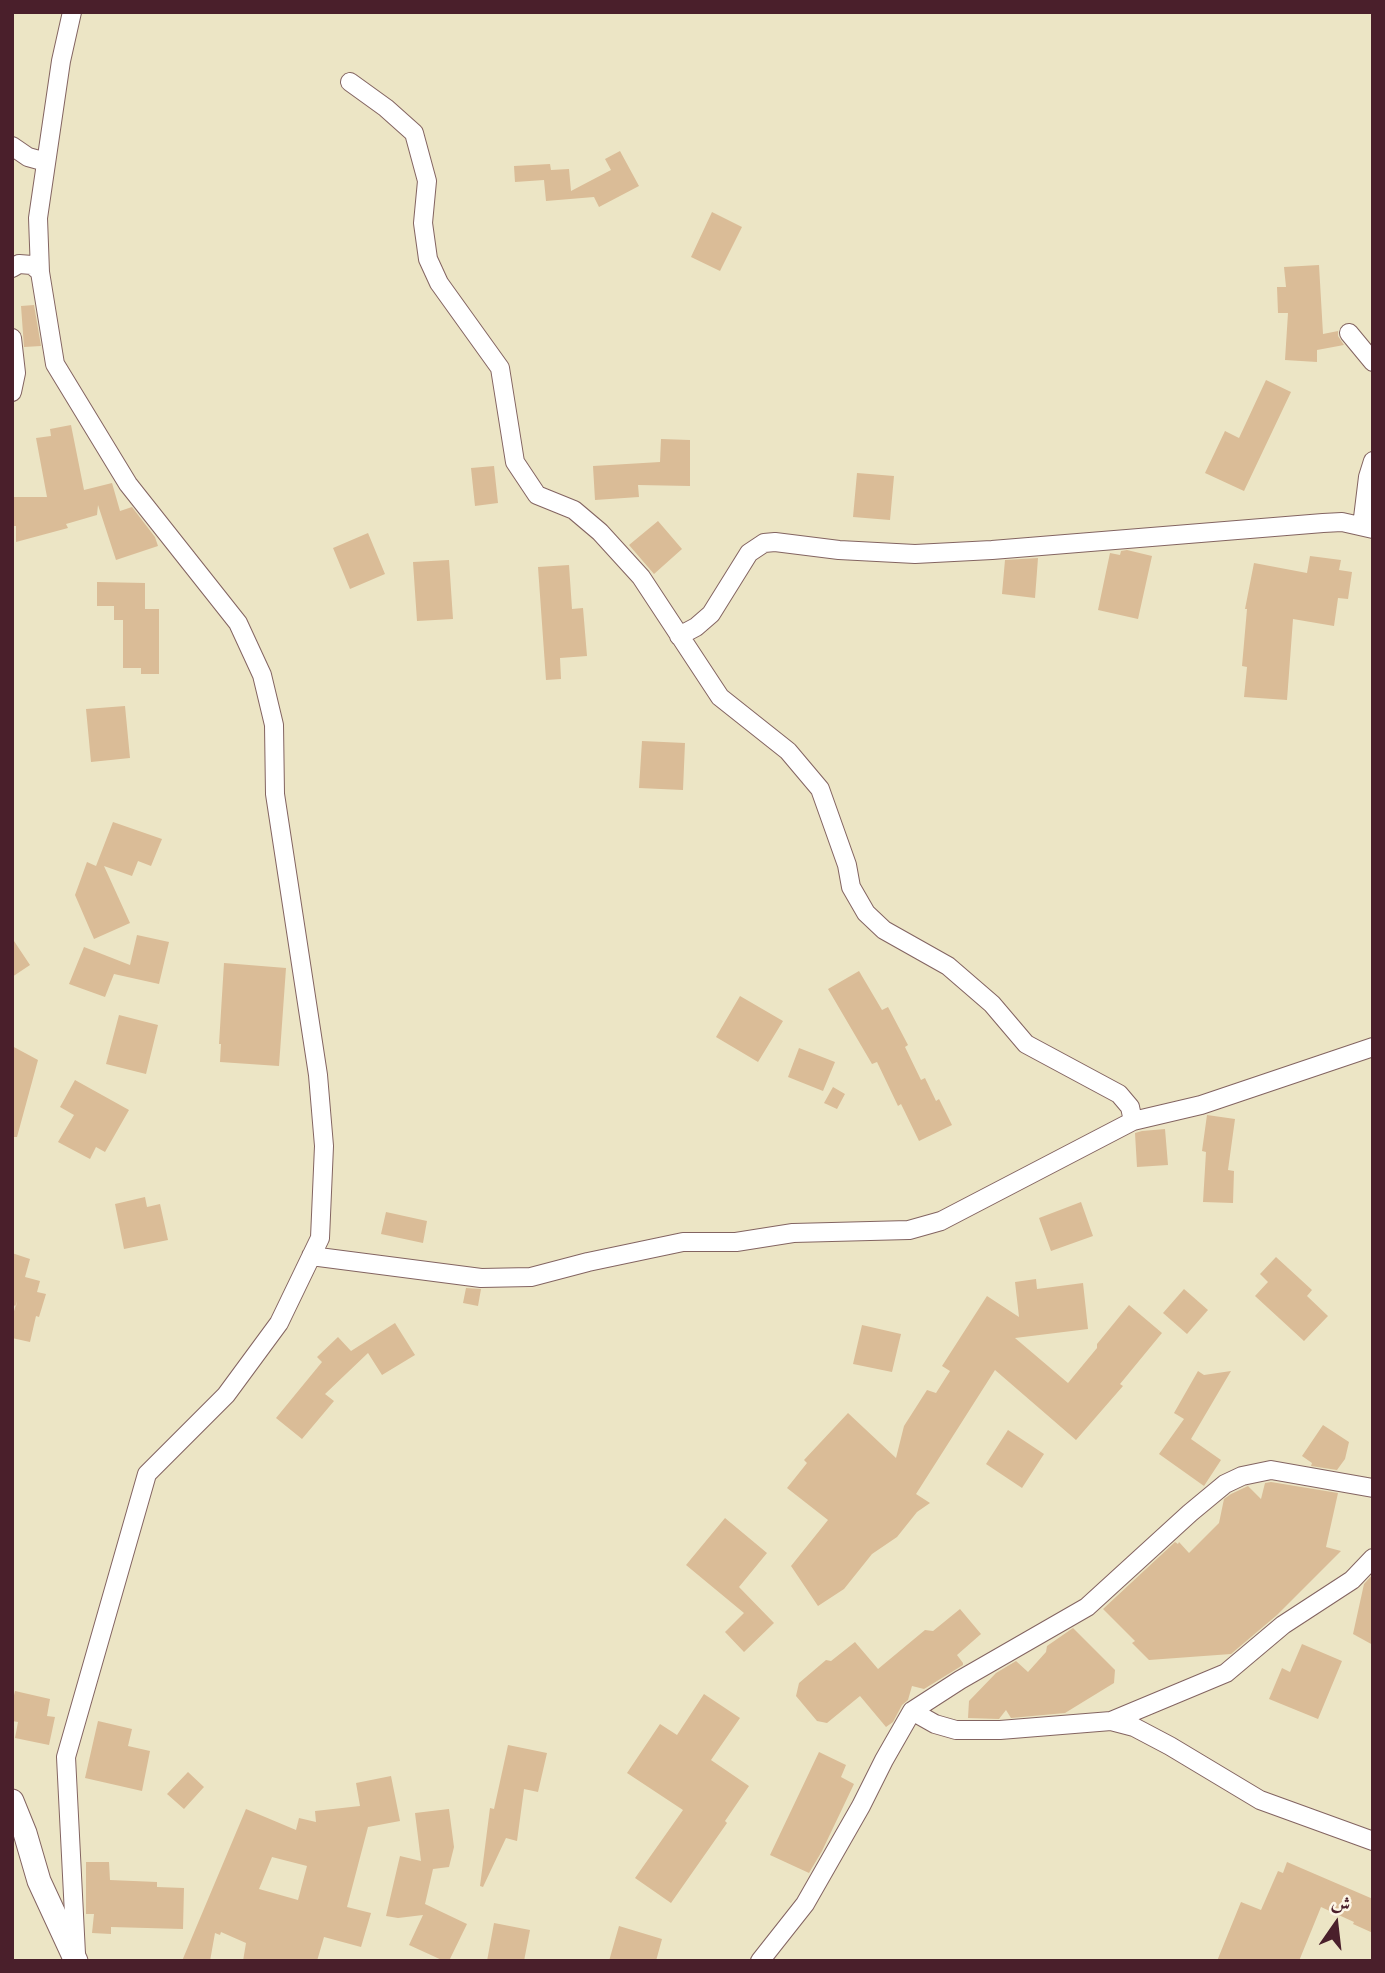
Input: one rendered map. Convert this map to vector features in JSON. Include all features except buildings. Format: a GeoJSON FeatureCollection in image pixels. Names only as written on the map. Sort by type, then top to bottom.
{"type":"FeatureCollection","features":[{"type":"Feature","properties":{"kind":"street"},"geometry":{"type":"LineString","coordinates":[[72,12],[61,61],[38,218],[40,272],[55,364],[128,484],[238,623],[262,675],[274,725],[275,794],[318,1074],[324,1146],[320,1238],[279,1323],[226,1395],[147,1474],[66,1757],[76,1961]]}},
{"type":"Feature","properties":{"kind":"street"},"geometry":{"type":"LineString","coordinates":[[350,82],[386,108],[414,134],[427,181],[423,223],[428,259],[439,283],[500,368],[515,462],[537,495],[574,510],[600,532],[641,577],[720,697],[788,751],[820,789],[852,887],[866,913],[884,930],[948,966],[992,1004],[1026,1044],[1119,1094],[1130,1107],[1133,1121]]}},
{"type":"Feature","properties":{"kind":"street"},"geometry":{"type":"LineString","coordinates":[[12,146],[28,157],[46,163]]}},
{"type":"Feature","properties":{"kind":"street"},"geometry":{"type":"LineString","coordinates":[[12,268],[19,264],[32,265],[40,272]]}},
{"type":"Feature","properties":{"kind":"street"},"geometry":{"type":"LineString","coordinates":[[1349,333],[1373,362]]}},
{"type":"Feature","properties":{"kind":"street"},"geometry":{"type":"LineString","coordinates":[[12,338],[16,373],[12,392]]}},
{"type":"Feature","properties":{"kind":"street"},"geometry":{"type":"LineString","coordinates":[[679,636],[696,627],[711,614],[750,553],[765,543],[877,553],[954,553],[1323,523],[1342,523],[1367,528],[1368,477],[1373,461]]}},
{"type":"Feature","properties":{"kind":"street"},"geometry":{"type":"LineString","coordinates":[[311,1256],[481,1278],[531,1277],[683,1242],[736,1242],[793,1233],[909,1230],[941,1221],[1133,1121],[1200,1105],[1373,1047]]}},
{"type":"Feature","properties":{"kind":"street"},"geometry":{"type":"LineString","coordinates":[[760,1961],[805,1904],[912,1711],[960,1680],[1087,1607],[1224,1484],[1242,1476],[1272,1469],[1373,1488]]}},
{"type":"Feature","properties":{"kind":"street"},"geometry":{"type":"LineString","coordinates":[[912,1711],[935,1724],[956,1730],[1000,1730],[1111,1721],[1226,1672],[1283,1625],[1352,1580],[1373,1558]]}},
{"type":"Feature","properties":{"kind":"street"},"geometry":{"type":"LineString","coordinates":[[1111,1721],[1134,1727],[1170,1746],[1260,1800],[1373,1841]]}},
{"type":"Feature","properties":{"kind":"street"},"geometry":{"type":"LineString","coordinates":[[12,1801],[40,1881],[76,1961]]}}]}
